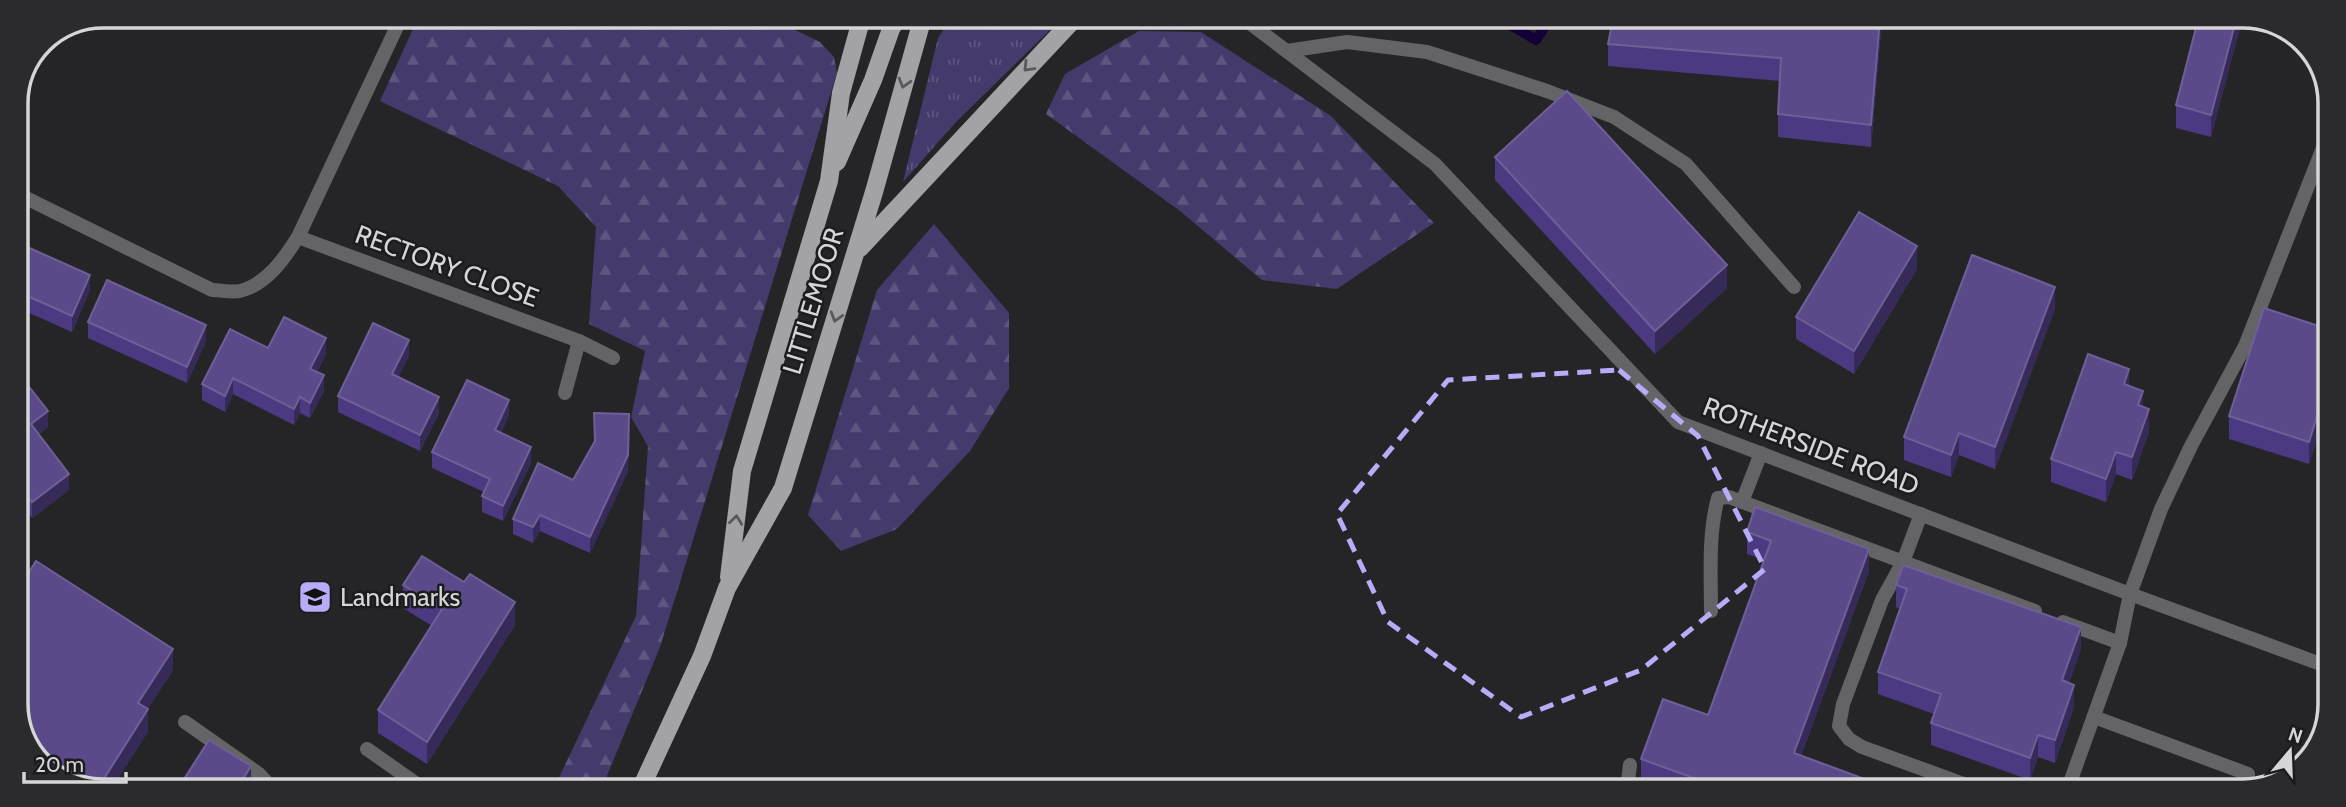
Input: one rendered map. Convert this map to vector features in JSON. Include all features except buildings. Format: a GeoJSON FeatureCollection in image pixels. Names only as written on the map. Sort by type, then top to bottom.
{"type":"FeatureCollection","features":[{"type":"Feature","properties":{"kind":"main road","name":"LITTLEMOOR"},"geometry":{"type":"LineString","coordinates":[[727,588],[743,471],[829,181],[841,93],[859,28]]}},
{"type":"Feature","properties":{"kind":"main road"},"geometry":{"type":"LineString","coordinates":[[829,181],[873,80],[892,28]]}},
{"type":"Feature","properties":{"kind":"main road","name":"LITTLEMOOR"},"geometry":{"type":"LineString","coordinates":[[646,779],[702,656],[727,588],[783,488],[856,252],[920,28]]}},
{"type":"Feature","properties":{"kind":"main road"},"geometry":{"type":"LineString","coordinates":[[856,252],[1066,28]]}},
{"type":"Feature","properties":{"kind":"street"},"geometry":{"type":"LineString","coordinates":[[28,199],[212,290],[239,291],[264,279],[285,257],[298,237],[396,28]]}},
{"type":"Feature","properties":{"kind":"street","name":"ROTHERSIDE ROAD"},"geometry":{"type":"LineString","coordinates":[[1256,28],[1435,164],[1678,422],[2318,663]]}},
{"type":"Feature","properties":{"kind":"street"},"geometry":{"type":"LineString","coordinates":[[1287,51],[1347,42],[1427,52],[1547,91],[1614,117],[1686,164],[1794,286]]}},
{"type":"Feature","properties":{"kind":"street"},"geometry":{"type":"LineString","coordinates":[[2071,779],[2120,643],[2130,594],[2161,509],[2245,345],[2318,160]]}},
{"type":"Feature","properties":{"kind":"street","name":"RECTORY CLOSE"},"geometry":{"type":"LineString","coordinates":[[298,237],[579,341],[613,358]]}},
{"type":"Feature","properties":{"kind":"street"},"geometry":{"type":"LineString","coordinates":[[565,393],[579,341]]}},
{"type":"Feature","properties":{"kind":"street"},"geometry":{"type":"LineString","coordinates":[[1742,502],[1761,453]]}},
{"type":"Feature","properties":{"kind":"street"},"geometry":{"type":"LineString","coordinates":[[1711,611],[1711,544],[1718,498],[1729,497],[2120,643]]}},
{"type":"Feature","properties":{"kind":"street"},"geometry":{"type":"LineString","coordinates":[[1921,514],[1903,562],[1882,600],[1843,704],[1839,726],[1849,739],[1862,747],[1950,779]]}},
{"type":"Feature","properties":{"kind":"street"},"geometry":{"type":"LineString","coordinates":[[2094,717],[2248,774]]}},
{"type":"Feature","properties":{"kind":"street"},"geometry":{"type":"LineString","coordinates":[[185,722],[264,779]]}},
{"type":"Feature","properties":{"kind":"street"},"geometry":{"type":"LineString","coordinates":[[367,749],[409,779]]}},
{"type":"Feature","properties":{"kind":"street"},"geometry":{"type":"LineString","coordinates":[[1628,779],[1630,765]]}},
{"type":"Feature","properties":{"kind":"highlighted area"},"geometry":{"type":"Polygon","coordinates":[[[1619,370],[1698,436],[1765,569],[1641,670],[1521,717],[1388,622],[1337,514],[1448,380],[1619,370]]]}},
{"type":"Feature","properties":{"kind":"green space"},"geometry":{"type":"Polygon","coordinates":[[[413,28],[791,28],[820,42],[834,57],[837,73],[660,647],[606,779],[558,779],[636,616],[648,446],[631,417],[645,351],[589,324],[596,227],[558,186],[380,101],[413,28]]]}},
{"type":"Feature","properties":{"kind":"green space"},"geometry":{"type":"Polygon","coordinates":[[[1052,28],[956,122],[903,182],[938,38],[944,29],[1052,28]]]}},
{"type":"Feature","properties":{"kind":"green space"},"geometry":{"type":"Polygon","coordinates":[[[1139,31],[1201,32],[1331,116],[1434,223],[1337,289],[1262,280],[1180,211],[1046,114],[1065,74],[1139,31]]]}},
{"type":"Feature","properties":{"kind":"green space"},"geometry":{"type":"Polygon","coordinates":[[[934,224],[1009,313],[1009,388],[970,451],[897,529],[841,551],[808,515],[877,290],[934,224]]]}},
{"type":"Feature","properties":{"kind":"waterway"},"geometry":{"type":"LineString","coordinates":[[1515,28],[1536,40],[1544,28]]}},
{"type":"Feature","properties":{"kind":"place","name":"Landmarks"},"geometry":{"type":"Point","coordinates":[315,597]}}]}
